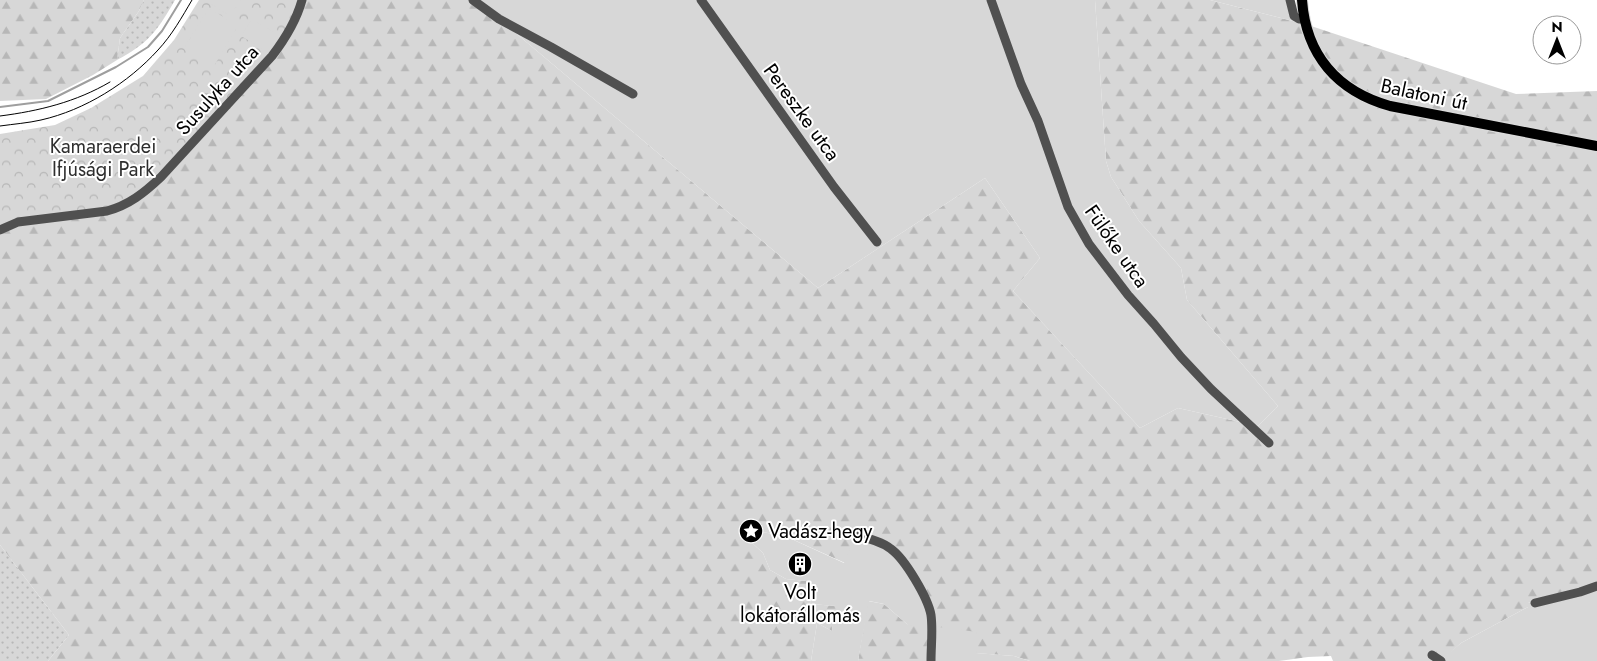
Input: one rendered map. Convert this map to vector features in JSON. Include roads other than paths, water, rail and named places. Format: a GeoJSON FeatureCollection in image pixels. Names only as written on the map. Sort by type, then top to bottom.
{"type":"FeatureCollection","features":[{"type":"Feature","properties":{"kind":"main road","name":"Balatoni út"},"geometry":{"type":"LineString","coordinates":[[1302,0],[1304,19],[1311,42],[1325,67],[1348,88],[1359,95],[1374,102],[1408,110],[1597,146]]}},
{"type":"Feature","properties":{"kind":"street","name":"Susulyka utca"},"geometry":{"type":"LineString","coordinates":[[0,230],[18,222],[107,212],[120,208],[143,194],[161,177],[272,56],[294,23],[302,0]]}},
{"type":"Feature","properties":{"kind":"street"},"geometry":{"type":"LineString","coordinates":[[473,0],[499,19],[633,94]]}},
{"type":"Feature","properties":{"kind":"street","name":"Pereszke utca"},"geometry":{"type":"LineString","coordinates":[[701,0],[834,187],[877,242]]}},
{"type":"Feature","properties":{"kind":"street","name":"Fülőke utca"},"geometry":{"type":"LineString","coordinates":[[991,0],[1020,84],[1038,121],[1068,206],[1089,244],[1128,295],[1181,357],[1211,389],[1269,443]]}},
{"type":"Feature","properties":{"kind":"street"},"geometry":{"type":"LineString","coordinates":[[1290,0],[1294,16],[1304,19]]}},
{"type":"Feature","properties":{"kind":"street"},"geometry":{"type":"LineString","coordinates":[[856,536],[871,539],[891,548],[901,559],[921,590],[930,613],[930,661]]}},
{"type":"Feature","properties":{"kind":"street"},"geometry":{"type":"LineString","coordinates":[[1535,603],[1597,586]]}},
{"type":"Feature","properties":{"kind":"street"},"geometry":{"type":"LineString","coordinates":[[1432,655],[1441,661]]}},
{"type":"Feature","properties":{"kind":"waterway"},"geometry":{"type":"LineString","coordinates":[[0,107],[48,101],[116,67],[148,47],[162,31],[181,0]]}},
{"type":"Feature","properties":{"kind":"tram line"},"geometry":{"type":"LineString","coordinates":[[0,126],[36,121],[57,115],[105,94],[146,62],[163,44],[192,0]]}},
{"type":"Feature","properties":{"kind":"tram line"},"geometry":{"type":"LineString","coordinates":[[0,116],[57,105],[84,95],[110,82]]}},
{"type":"Feature","properties":{"kind":"place","name":"Vadász-hegy"},"geometry":{"type":"Point","coordinates":[751,531]}},
{"type":"Feature","properties":{"kind":"place","name":"Volt lokátorállomás"},"geometry":{"type":"Point","coordinates":[800,564]}},
{"type":"Feature","properties":{"kind":"park label","name":"Kamaraerdei Ifjúsági Park"},"geometry":{"type":"Point","coordinates":[103,158]}}]}
